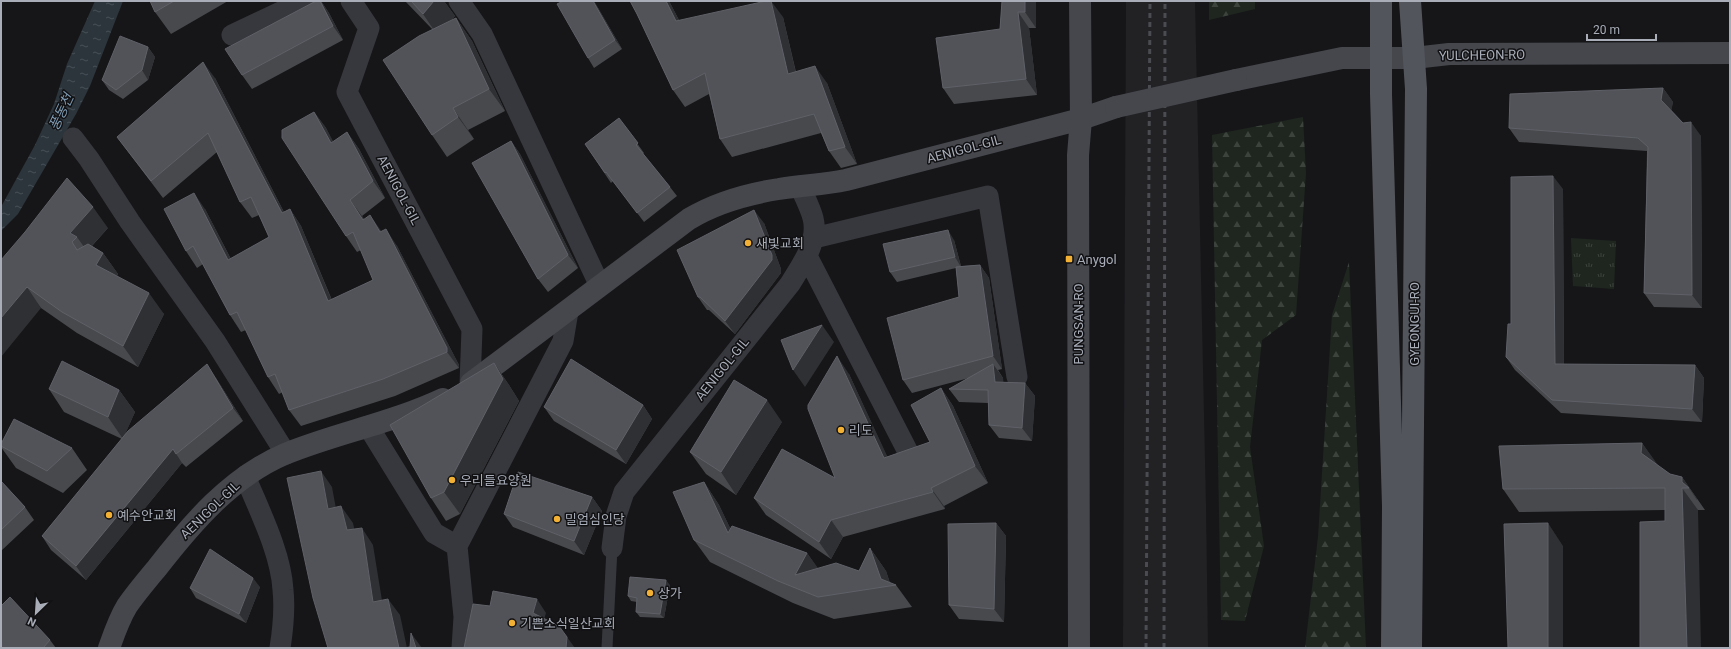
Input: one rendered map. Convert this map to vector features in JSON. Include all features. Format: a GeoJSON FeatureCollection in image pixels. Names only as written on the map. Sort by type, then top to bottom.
{"type":"FeatureCollection","features":[{"type":"Feature","properties":{"kind":"main road","name":"PUNGSAN-RO"},"geometry":{"type":"LineString","coordinates":[[1079,648],[1078,155],[1080,119],[1080,1]]}},
{"type":"Feature","properties":{"kind":"main road","name":"GYEONGUI-RO"},"geometry":{"type":"LineString","coordinates":[[1381,1],[1381,58],[1393,506],[1392,648]]}},
{"type":"Feature","properties":{"kind":"main road","name":"GYEONGUI-RO"},"geometry":{"type":"LineString","coordinates":[[1410,1],[1416,97],[1411,648]]}},
{"type":"Feature","properties":{"kind":"main road","name":"YULCHEON-RO"},"geometry":{"type":"LineString","coordinates":[[1080,119],[1116,107],[1342,58],[1414,58],[1449,54],[1730,53]]}},
{"type":"Feature","properties":{"kind":"main road","name":"AENIGOL-GIL"},"geometry":{"type":"LineString","coordinates":[[109,648],[121,618],[136,594],[180,539],[229,488],[245,476],[286,454],[432,404],[470,384],[689,219],[715,205],[743,197],[778,189],[846,180],[1080,119]]}},
{"type":"Feature","properties":{"kind":"street"},"geometry":{"type":"LineString","coordinates":[[232,35],[304,1]]}},
{"type":"Feature","properties":{"kind":"street","name":"AENIGOL-GIL"},"geometry":{"type":"LineString","coordinates":[[352,1],[369,28],[347,92],[472,329],[470,384]]}},
{"type":"Feature","properties":{"kind":"street"},"geometry":{"type":"LineString","coordinates":[[459,1],[482,34],[600,286]]}},
{"type":"Feature","properties":{"kind":"street"},"geometry":{"type":"LineString","coordinates":[[73,138],[89,159],[130,222],[215,341],[286,454]]}},
{"type":"Feature","properties":{"kind":"street"},"geometry":{"type":"LineString","coordinates":[[800,186],[813,218],[810,247],[907,450]]}},
{"type":"Feature","properties":{"kind":"street"},"geometry":{"type":"LineString","coordinates":[[810,247],[988,196],[1017,377]]}},
{"type":"Feature","properties":{"kind":"street","name":"AENIGOL-GIL"},"geometry":{"type":"LineString","coordinates":[[612,548],[616,516],[624,492],[790,284],[810,247]]}},
{"type":"Feature","properties":{"kind":"street"},"geometry":{"type":"LineString","coordinates":[[462,648],[464,617],[457,546],[563,341],[568,311]]}},
{"type":"Feature","properties":{"kind":"street"},"geometry":{"type":"LineString","coordinates":[[368,426],[434,533],[457,546]]}},
{"type":"Feature","properties":{"kind":"street"},"geometry":{"type":"LineString","coordinates":[[245,476],[274,545],[283,589],[283,628],[280,648]]}},
{"type":"Feature","properties":{"kind":"lane"},"geometry":{"type":"LineString","coordinates":[[607,648],[612,548]]}},
{"type":"Feature","properties":{"kind":"shaded area"},"geometry":{"type":"Polygon","coordinates":[[[1126,1],[1195,1],[1208,648],[1123,648],[1126,1]]]}},
{"type":"Feature","properties":{"kind":"green space"},"geometry":{"type":"Polygon","coordinates":[[[1209,1],[1255,1],[1255,9],[1209,20],[1209,1]]]}},
{"type":"Feature","properties":{"kind":"green space"},"geometry":{"type":"Polygon","coordinates":[[[1303,117],[1306,173],[1296,315],[1262,340],[1250,447],[1264,546],[1245,621],[1221,620],[1212,135],[1303,117]]]}},
{"type":"Feature","properties":{"kind":"green space"},"geometry":{"type":"Polygon","coordinates":[[[1571,238],[1616,241],[1614,289],[1573,286],[1571,238]]]}},
{"type":"Feature","properties":{"kind":"green space"},"geometry":{"type":"Polygon","coordinates":[[[1349,262],[1366,648],[1305,648],[1318,537],[1332,315],[1349,262]]]}},
{"type":"Feature","properties":{"kind":"water","name":"풍동천"},"geometry":{"type":"Polygon","coordinates":[[[95,1],[123,1],[90,86],[76,114],[18,214],[1,231],[1,207],[35,145],[54,104],[67,64],[95,1]]]}},
{"type":"Feature","properties":{"kind":"building"},"geometry":{"type":"Polygon","coordinates":[[[150,1],[174,1],[155,12],[150,1]]]}},
{"type":"Feature","properties":{"kind":"building"},"geometry":{"type":"Polygon","coordinates":[[[316,1],[320,1],[333,26],[242,75],[225,49],[316,1]]]}},
{"type":"Feature","properties":{"kind":"building"},"geometry":{"type":"Polygon","coordinates":[[[411,1],[434,1],[423,14],[411,1]]]}},
{"type":"Feature","properties":{"kind":"building"},"geometry":{"type":"Polygon","coordinates":[[[563,1],[593,1],[615,40],[588,58],[557,4],[563,1]]]}},
{"type":"Feature","properties":{"kind":"building"},"geometry":{"type":"Polygon","coordinates":[[[630,1],[666,1],[676,21],[771,1],[788,74],[815,66],[845,147],[829,151],[814,114],[720,139],[705,73],[673,90],[630,1]]]}},
{"type":"Feature","properties":{"kind":"building"},"geometry":{"type":"Polygon","coordinates":[[[1002,1],[1025,1],[1025,12],[1018,12],[1026,79],[943,88],[936,38],[1000,29],[1002,1]]]}},
{"type":"Feature","properties":{"kind":"building"},"geometry":{"type":"Polygon","coordinates":[[[456,18],[489,89],[453,108],[458,117],[432,135],[383,60],[419,36],[456,18]]]}},
{"type":"Feature","properties":{"kind":"building"},"geometry":{"type":"Polygon","coordinates":[[[120,36],[148,47],[142,70],[116,90],[102,80],[120,36]]]}},
{"type":"Feature","properties":{"kind":"building"},"geometry":{"type":"Polygon","coordinates":[[[203,62],[282,213],[290,209],[328,301],[373,280],[353,232],[346,236],[282,138],[282,130],[314,112],[331,143],[347,132],[373,181],[350,200],[363,220],[370,215],[380,232],[386,229],[447,348],[447,352],[383,379],[289,410],[275,374],[268,377],[237,312],[230,315],[193,246],[186,251],[164,209],[194,193],[228,260],[269,237],[251,197],[240,202],[208,133],[151,181],[117,137],[203,62]]]}},
{"type":"Feature","properties":{"kind":"building"},"geometry":{"type":"Polygon","coordinates":[[[1663,88],[1661,100],[1683,123],[1691,122],[1692,295],[1644,293],[1648,147],[1638,138],[1509,128],[1510,94],[1663,88]]]}},
{"type":"Feature","properties":{"kind":"building"},"geometry":{"type":"Polygon","coordinates":[[[619,118],[638,143],[636,145],[670,187],[637,213],[606,172],[605,173],[585,144],[619,118]]]}},
{"type":"Feature","properties":{"kind":"building"},"geometry":{"type":"Polygon","coordinates":[[[511,141],[568,255],[538,279],[472,163],[511,141]]]}},
{"type":"Feature","properties":{"kind":"building"},"geometry":{"type":"Polygon","coordinates":[[[1553,176],[1555,364],[1695,365],[1692,409],[1552,400],[1506,357],[1508,324],[1511,324],[1511,177],[1553,176]]]}},
{"type":"Feature","properties":{"kind":"building"},"geometry":{"type":"Polygon","coordinates":[[[67,178],[93,207],[70,233],[77,237],[72,242],[77,250],[88,244],[103,253],[96,265],[149,293],[123,346],[62,312],[27,287],[1,318],[1,260],[67,178]]]}},
{"type":"Feature","properties":{"kind":"building","name":"새빛교회"},"geometry":{"type":"Polygon","coordinates":[[[754,210],[772,255],[772,260],[725,321],[700,297],[698,297],[677,250],[754,210]]]}},
{"type":"Feature","properties":{"kind":"building"},"geometry":{"type":"Polygon","coordinates":[[[948,230],[955,257],[890,272],[883,244],[948,230]]]}},
{"type":"Feature","properties":{"kind":"building"},"geometry":{"type":"Polygon","coordinates":[[[980,265],[993,356],[903,380],[887,318],[959,297],[956,267],[980,265]]]}},
{"type":"Feature","properties":{"kind":"building"},"geometry":{"type":"Polygon","coordinates":[[[822,325],[793,370],[781,340],[822,325]]]}},
{"type":"Feature","properties":{"kind":"building"},"geometry":{"type":"Polygon","coordinates":[[[837,356],[884,458],[930,442],[911,405],[941,388],[975,466],[931,488],[933,492],[831,520],[819,542],[754,498],[782,449],[835,478],[808,409],[808,405],[837,356]]]}},
{"type":"Feature","properties":{"kind":"building"},"geometry":{"type":"Polygon","coordinates":[[[571,359],[643,405],[616,450],[544,407],[571,359]]]}},
{"type":"Feature","properties":{"kind":"building"},"geometry":{"type":"Polygon","coordinates":[[[62,361],[119,390],[108,417],[49,389],[62,361]]]}},
{"type":"Feature","properties":{"kind":"building"},"geometry":{"type":"Polygon","coordinates":[[[494,363],[503,379],[444,492],[431,498],[390,425],[494,363]]]}},
{"type":"Feature","properties":{"kind":"building"},"geometry":{"type":"Polygon","coordinates":[[[207,364],[233,408],[176,454],[173,449],[76,566],[42,536],[128,431],[207,364]]]}},
{"type":"Feature","properties":{"kind":"building"},"geometry":{"type":"Polygon","coordinates":[[[993,364],[995,382],[1025,383],[1022,428],[989,425],[988,390],[949,389],[993,364]]]}},
{"type":"Feature","properties":{"kind":"building"},"geometry":{"type":"Polygon","coordinates":[[[734,380],[767,400],[721,472],[690,452],[734,380]]]}},
{"type":"Feature","properties":{"kind":"building"},"geometry":{"type":"Polygon","coordinates":[[[14,419],[72,448],[47,471],[1,446],[14,419]]]}},
{"type":"Feature","properties":{"kind":"building"},"geometry":{"type":"Polygon","coordinates":[[[1642,443],[1641,453],[1670,474],[1682,477],[1682,482],[1689,488],[1682,488],[1687,648],[1640,648],[1640,522],[1665,521],[1665,488],[1503,489],[1499,446],[1642,443]]]}},
{"type":"Feature","properties":{"kind":"building"},"geometry":{"type":"Polygon","coordinates":[[[321,471],[328,509],[341,506],[347,530],[362,528],[373,602],[388,599],[399,648],[328,648],[313,598],[287,478],[321,471]]]}},
{"type":"Feature","properties":{"kind":"building","name":"밀엄심인당"},"geometry":{"type":"Polygon","coordinates":[[[518,472],[592,497],[574,541],[504,514],[518,472]]]}},
{"type":"Feature","properties":{"kind":"building"},"geometry":{"type":"Polygon","coordinates":[[[1,481],[25,507],[1,530],[1,481]]]}},
{"type":"Feature","properties":{"kind":"building"},"geometry":{"type":"Polygon","coordinates":[[[704,482],[728,533],[732,526],[807,553],[795,575],[836,563],[859,571],[870,548],[881,579],[896,585],[818,597],[778,581],[694,540],[673,492],[704,482]]]}},
{"type":"Feature","properties":{"kind":"building"},"geometry":{"type":"Polygon","coordinates":[[[996,523],[994,609],[949,605],[948,524],[996,523]]]}},
{"type":"Feature","properties":{"kind":"building"},"geometry":{"type":"Polygon","coordinates":[[[1548,523],[1548,648],[1508,648],[1504,524],[1548,523]]]}},
{"type":"Feature","properties":{"kind":"building"},"geometry":{"type":"Polygon","coordinates":[[[210,549],[253,578],[239,614],[190,588],[210,549]]]}},
{"type":"Feature","properties":{"kind":"building","name":"상가"},"geometry":{"type":"Polygon","coordinates":[[[630,577],[666,580],[660,614],[636,612],[637,598],[628,596],[630,577]]]}},
{"type":"Feature","properties":{"kind":"building","name":"기쁜소식일산교회"},"geometry":{"type":"Polygon","coordinates":[[[493,591],[537,599],[533,613],[559,626],[567,637],[566,648],[464,648],[473,604],[490,606],[493,591]]]}},
{"type":"Feature","properties":{"kind":"building"},"geometry":{"type":"Polygon","coordinates":[[[10,597],[50,640],[43,648],[1,648],[1,606],[10,597]]]}},
{"type":"Feature","properties":{"kind":"building"},"geometry":{"type":"Polygon","coordinates":[[[411,633],[416,648],[403,648],[410,647],[411,633]]]}},
{"type":"Feature","properties":{"kind":"railway"},"geometry":{"type":"LineString","coordinates":[[1146,648],[1150,1]]}},
{"type":"Feature","properties":{"kind":"railway"},"geometry":{"type":"LineString","coordinates":[[1164,648],[1165,1]]}},
{"type":"Feature","properties":{"kind":"place","name":"새빛교회"},"geometry":{"type":"Point","coordinates":[748,243]}},
{"type":"Feature","properties":{"kind":"place","name":"Anygol"},"geometry":{"type":"Point","coordinates":[1069,259]}},
{"type":"Feature","properties":{"kind":"place","name":"리도"},"geometry":{"type":"Point","coordinates":[841,430]}},
{"type":"Feature","properties":{"kind":"place","name":"우리들요양원"},"geometry":{"type":"Point","coordinates":[452,480]}},
{"type":"Feature","properties":{"kind":"place","name":"예수안교회"},"geometry":{"type":"Point","coordinates":[109,515]}},
{"type":"Feature","properties":{"kind":"place","name":"밀엄심인당"},"geometry":{"type":"Point","coordinates":[557,519]}},
{"type":"Feature","properties":{"kind":"place","name":"상가"},"geometry":{"type":"Point","coordinates":[650,593]}},
{"type":"Feature","properties":{"kind":"place","name":"기쁜소식일산교회"},"geometry":{"type":"Point","coordinates":[512,623]}}]}
